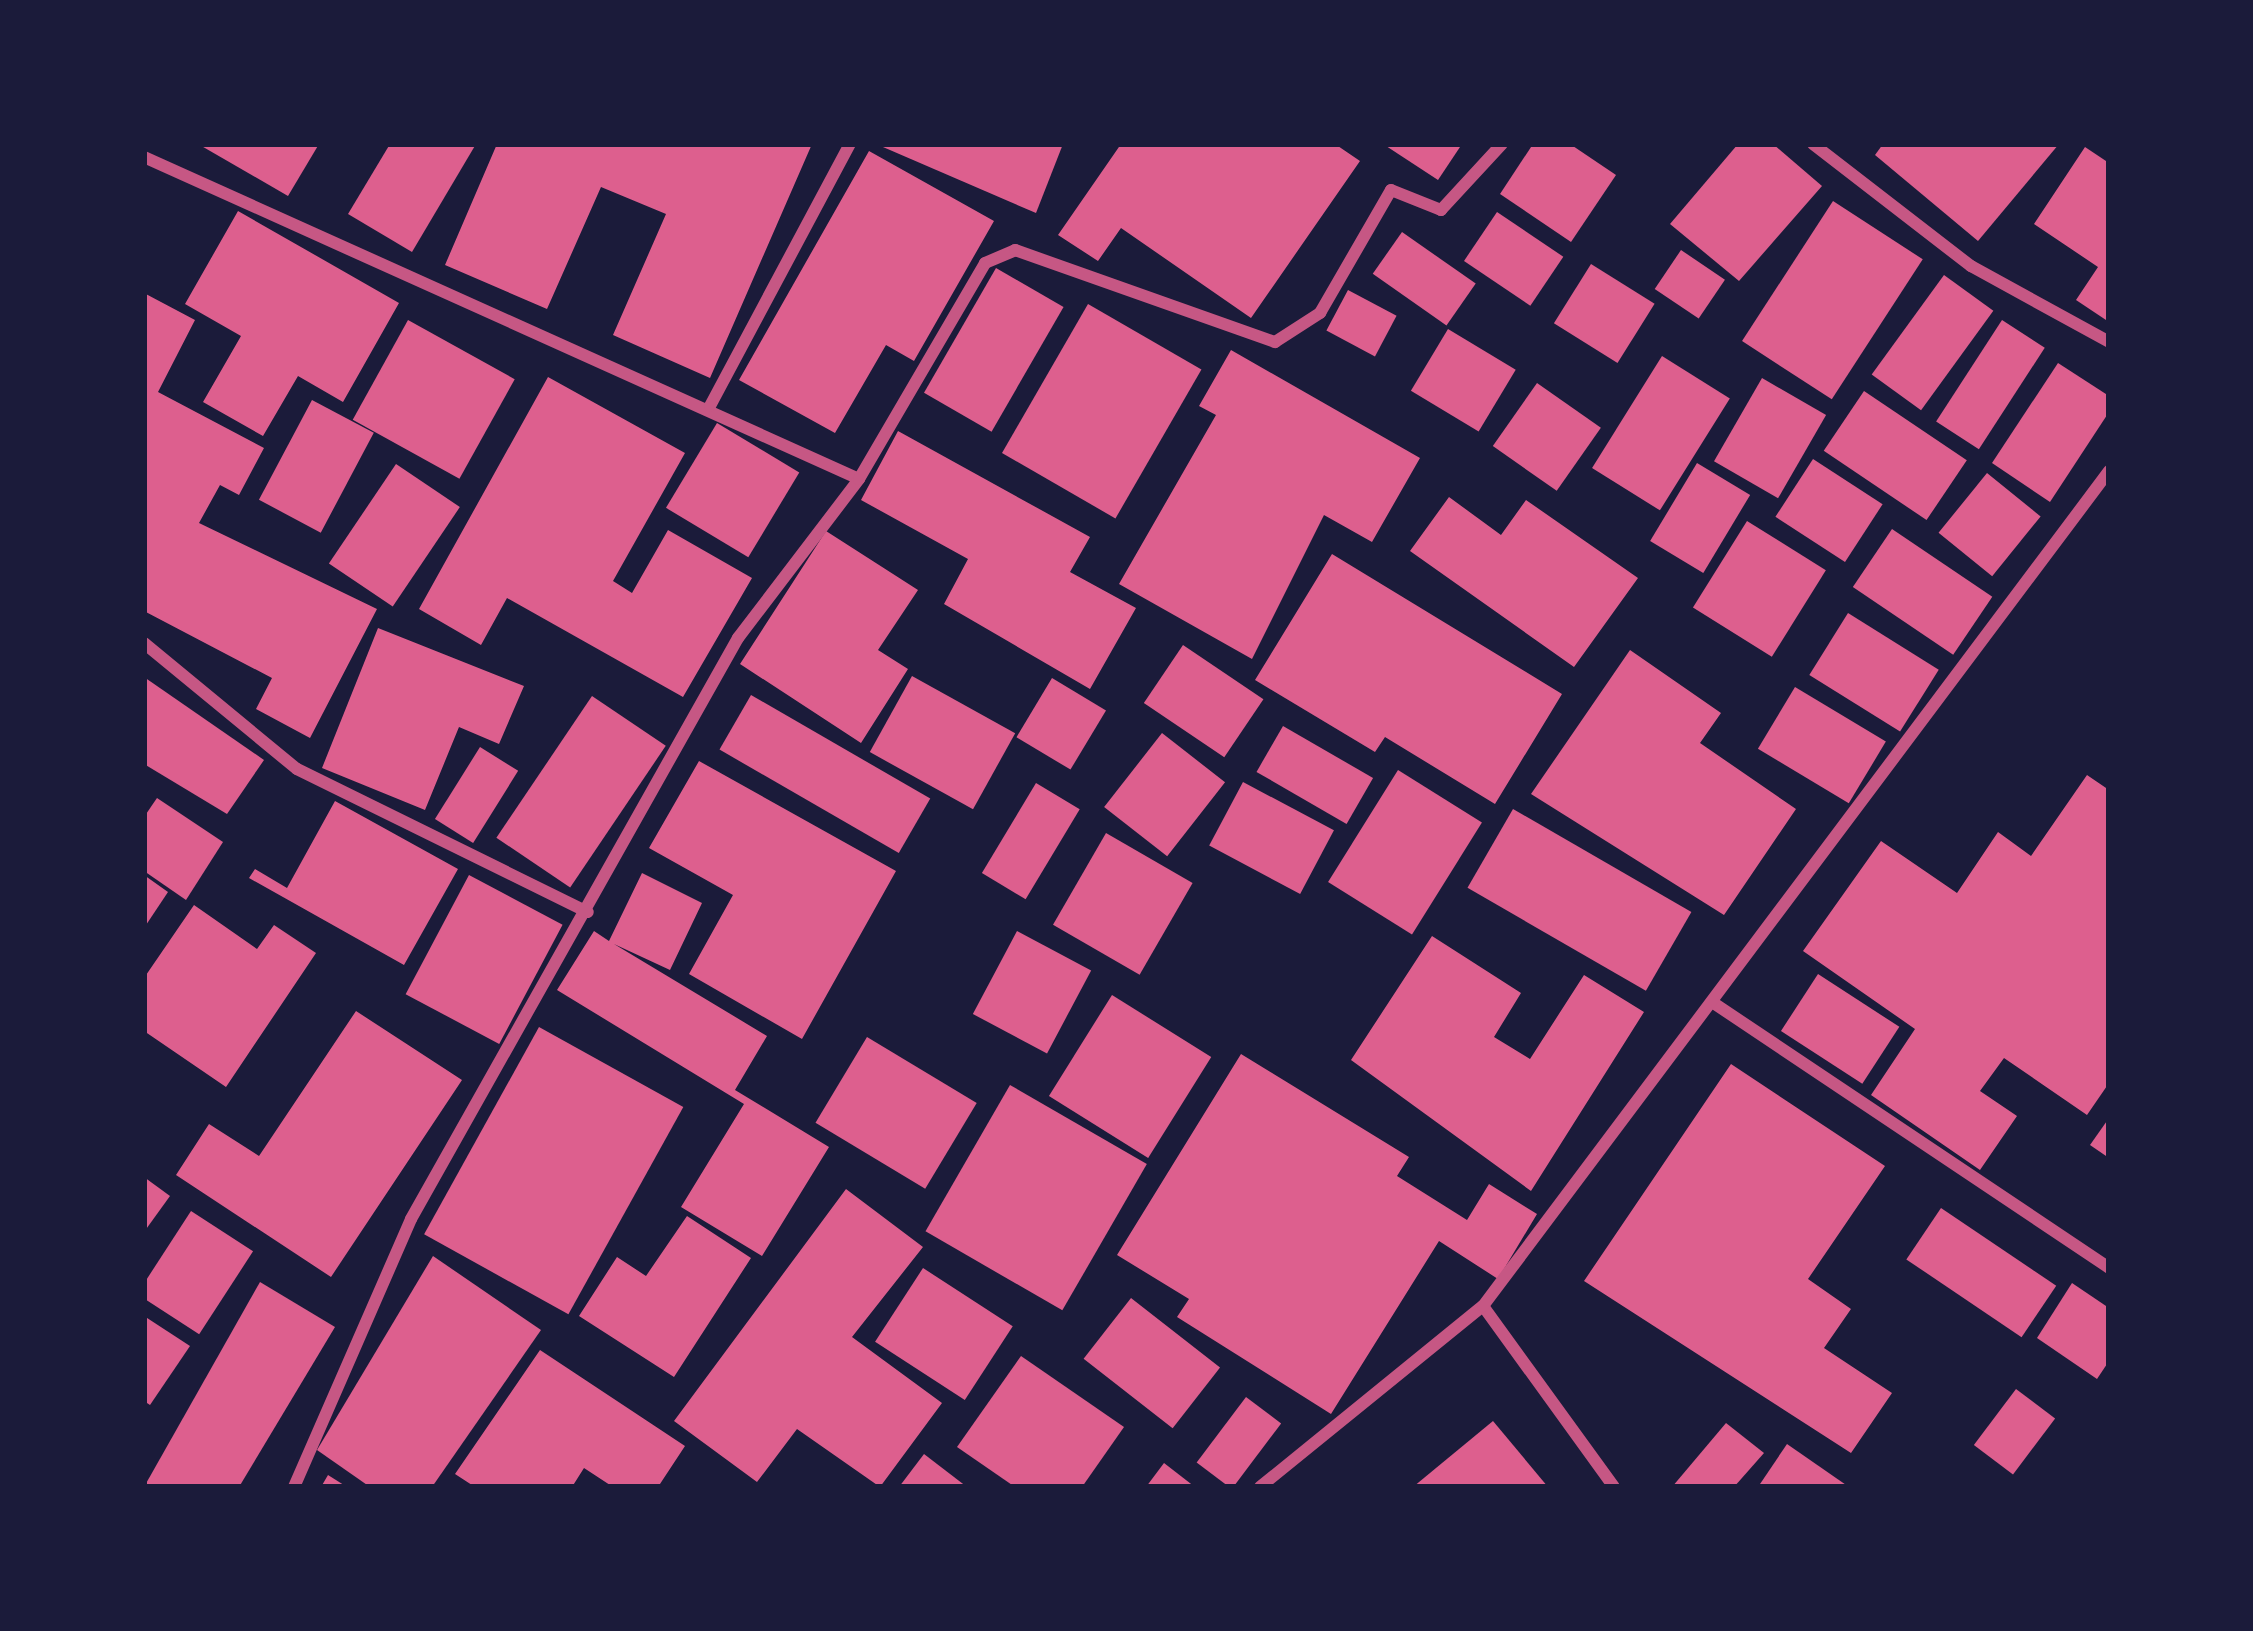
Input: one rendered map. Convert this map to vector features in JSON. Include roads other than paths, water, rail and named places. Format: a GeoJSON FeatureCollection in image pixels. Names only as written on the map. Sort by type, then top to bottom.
{"type":"FeatureCollection","features":[{"type":"Feature","properties":{"kind":"street"},"geometry":{"type":"LineString","coordinates":[[148,144],[144,155],[710,406],[859,479]]}},
{"type":"Feature","properties":{"kind":"street"},"geometry":{"type":"LineString","coordinates":[[710,406],[850,144]]}},
{"type":"Feature","properties":{"kind":"street"},"geometry":{"type":"LineString","coordinates":[[294,1487],[411,1219],[588,912],[738,638],[859,479],[986,263],[1015,250],[1275,342],[1320,313],[1391,190],[1442,210],[1502,144]]}},
{"type":"Feature","properties":{"kind":"street"},"geometry":{"type":"LineString","coordinates":[[1813,144],[1971,266],[2109,342]]}},
{"type":"Feature","properties":{"kind":"street"},"geometry":{"type":"LineString","coordinates":[[1260,1487],[1483,1306],[1715,1004],[2109,471]]}},
{"type":"Feature","properties":{"kind":"street"},"geometry":{"type":"LineString","coordinates":[[144,644],[297,769],[588,912]]}},
{"type":"Feature","properties":{"kind":"street"},"geometry":{"type":"LineString","coordinates":[[1715,1004],[2109,1268]]}},
{"type":"Feature","properties":{"kind":"street"},"geometry":{"type":"LineString","coordinates":[[1483,1306],[1614,1487]]}}]}
